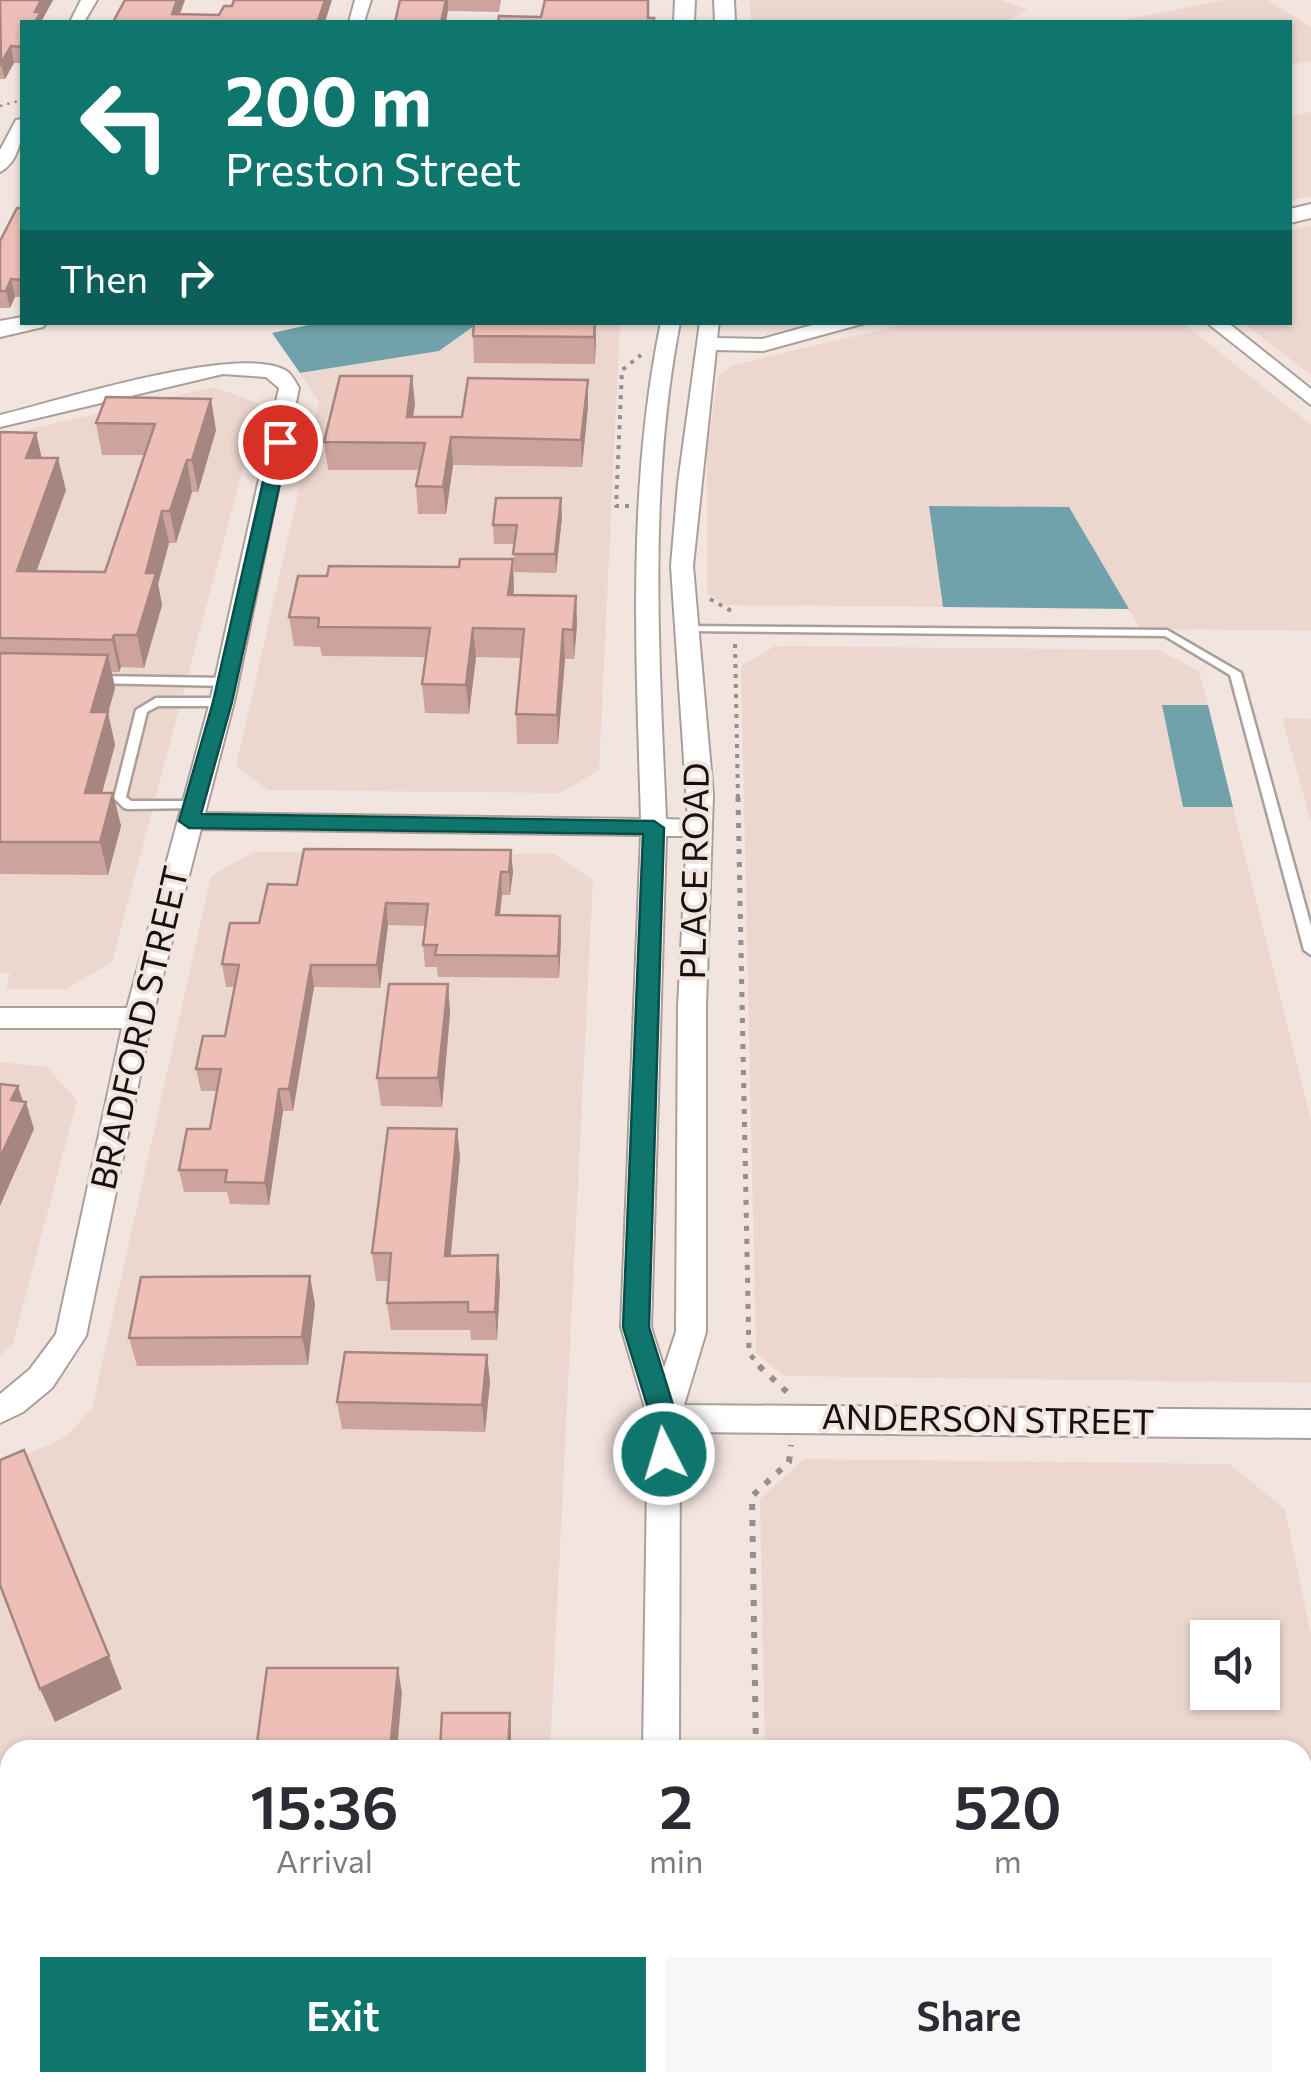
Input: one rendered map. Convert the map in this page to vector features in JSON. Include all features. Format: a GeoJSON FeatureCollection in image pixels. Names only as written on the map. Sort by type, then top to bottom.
{"type":"FeatureCollection","features":[{"type":"Feature","properties":{"kind":"street"},"geometry":{"type":"LineString","coordinates":[[0,167],[20,128]]}},
{"type":"Feature","properties":{"kind":"street","name":"PLACE ROAD"},"geometry":{"type":"LineString","coordinates":[[664,1418],[636,1327],[654,828],[647,628],[648,506],[658,386],[670,325]]}},
{"type":"Feature","properties":{"kind":"street"},"geometry":{"type":"LineString","coordinates":[[1219,325],[1311,399]]}},
{"type":"Feature","properties":{"kind":"street"},"geometry":{"type":"LineString","coordinates":[[708,334],[763,345],[814,326]]}},
{"type":"Feature","properties":{"kind":"street","name":"PLACE ROAD"},"geometry":{"type":"LineString","coordinates":[[661,1740],[664,1418],[691,1332],[692,1006],[701,794],[682,566],[687,494],[708,334]]}},
{"type":"Feature","properties":{"kind":"street","name":"BRADFORD STREET"},"geometry":{"type":"LineString","coordinates":[[0,421],[223,368],[248,368],[282,376],[290,388],[225,692],[138,1018],[71,1336],[53,1368],[29,1393],[0,1410]]}},
{"type":"Feature","properties":{"kind":"street"},"geometry":{"type":"LineString","coordinates":[[191,813],[700,828]]}},
{"type":"Feature","properties":{"kind":"street"},"geometry":{"type":"LineString","coordinates":[[0,1018],[138,1018]]}},
{"type":"Feature","properties":{"kind":"street","name":"ANDERSON STREET"},"geometry":{"type":"LineString","coordinates":[[664,1418],[1311,1424]]}},
{"type":"Feature","properties":{"kind":"lane"},"geometry":{"type":"LineString","coordinates":[[686,629],[1167,633],[1236,673],[1311,950]]}},
{"type":"Feature","properties":{"kind":"lane"},"geometry":{"type":"LineString","coordinates":[[76,680],[225,692]]}},
{"type":"Feature","properties":{"kind":"lane"},"geometry":{"type":"LineString","coordinates":[[191,813],[128,805],[120,798],[142,710],[156,702],[225,692]]}},
{"type":"Feature","properties":{"kind":"path"},"geometry":{"type":"LineString","coordinates":[[628,506],[616,506],[622,370],[640,356],[644,339]]}},
{"type":"Feature","properties":{"kind":"path"},"geometry":{"type":"LineString","coordinates":[[702,594],[735,613],[748,1353],[753,1362],[789,1390]]}},
{"type":"Feature","properties":{"kind":"path"},"geometry":{"type":"LineString","coordinates":[[756,1740],[752,1496],[789,1462],[791,1441]]}},
{"type":"Feature","properties":{"kind":"shaded area"},"geometry":{"type":"Polygon","coordinates":[[[750,0],[1001,0],[1028,10],[1009,20],[751,20],[750,0]]]}},
{"type":"Feature","properties":{"kind":"shaded area"},"geometry":{"type":"Polygon","coordinates":[[[1224,0],[1267,0],[1311,27],[1311,61],[1292,65],[1292,20],[1124,20],[1224,0]]]}},
{"type":"Feature","properties":{"kind":"shaded area"},"geometry":{"type":"Polygon","coordinates":[[[1311,112],[1311,196],[1292,201],[1292,116],[1311,112]]]}},
{"type":"Feature","properties":{"kind":"shaded area"},"geometry":{"type":"Polygon","coordinates":[[[1311,226],[1311,375],[1246,325],[1292,325],[1292,231],[1311,226]]]}},
{"type":"Feature","properties":{"kind":"shaded area"},"geometry":{"type":"Polygon","coordinates":[[[475,325],[620,325],[599,770],[560,793],[268,790],[236,766],[319,402],[300,374],[439,351],[475,325]]]}},
{"type":"Feature","properties":{"kind":"shaded area"},"geometry":{"type":"Polygon","coordinates":[[[902,325],[1186,325],[1311,425],[1311,631],[1140,629],[1069,507],[929,506],[943,607],[727,605],[707,593],[707,449],[718,376],[733,365],[902,325]]]}},
{"type":"Feature","properties":{"kind":"shaded area"},"geometry":{"type":"Polygon","coordinates":[[[214,387],[260,404],[112,962],[66,989],[6,989],[10,973],[0,973],[0,436],[214,387]]]}},
{"type":"Feature","properties":{"kind":"shaded area"},"geometry":{"type":"Polygon","coordinates":[[[775,646],[1159,650],[1199,671],[1208,705],[1162,706],[1183,806],[1233,807],[1311,1121],[1311,1383],[784,1376],[756,1353],[741,666],[775,646]]]}},
{"type":"Feature","properties":{"kind":"shaded area"},"geometry":{"type":"Polygon","coordinates":[[[1282,718],[1311,719],[1311,822],[1282,718]]]}},
{"type":"Feature","properties":{"kind":"shaded area"},"geometry":{"type":"Polygon","coordinates":[[[253,852],[554,854],[593,880],[550,1740],[0,1740],[0,1466],[66,1437],[92,1408],[211,876],[253,852]]]}},
{"type":"Feature","properties":{"kind":"shaded area"},"geometry":{"type":"Polygon","coordinates":[[[0,1062],[47,1067],[77,1101],[13,1343],[0,1356],[0,1062]]]}},
{"type":"Feature","properties":{"kind":"shaded area"},"geometry":{"type":"Polygon","coordinates":[[[804,1459],[1229,1464],[1285,1509],[1311,1636],[1311,1740],[765,1740],[760,1499],[804,1459]]]}},
{"type":"Feature","properties":{"kind":"water"},"geometry":{"type":"Polygon","coordinates":[[[308,325],[475,325],[439,351],[300,373],[272,333],[308,325]]]}},
{"type":"Feature","properties":{"kind":"water"},"geometry":{"type":"Polygon","coordinates":[[[929,506],[1069,507],[1129,609],[943,607],[929,506]]]}},
{"type":"Feature","properties":{"kind":"water"},"geometry":{"type":"Polygon","coordinates":[[[1162,705],[1208,705],[1233,807],[1183,807],[1162,705]]]}},
{"type":"Feature","properties":{"kind":"building"},"geometry":{"type":"Polygon","coordinates":[[[0,0],[41,0],[35,12],[41,12],[36,20],[20,20],[20,47],[11,46],[1,63],[0,0]]]}},
{"type":"Feature","properties":{"kind":"building"},"geometry":{"type":"Polygon","coordinates":[[[125,0],[177,0],[172,14],[219,15],[234,0],[325,0],[318,20],[114,20],[125,0]]]}},
{"type":"Feature","properties":{"kind":"building"},"geometry":{"type":"Polygon","coordinates":[[[400,0],[446,0],[441,20],[395,20],[400,0]]]}},
{"type":"Feature","properties":{"kind":"building"},"geometry":{"type":"Polygon","coordinates":[[[545,0],[648,0],[648,18],[654,20],[498,20],[499,16],[541,17],[545,0]]]}},
{"type":"Feature","properties":{"kind":"building"},"geometry":{"type":"Polygon","coordinates":[[[20,208],[20,280],[11,279],[6,291],[0,291],[0,241],[20,208]]]}},
{"type":"Feature","properties":{"kind":"building"},"geometry":{"type":"Polygon","coordinates":[[[474,325],[595,325],[594,337],[473,336],[474,325]]]}},
{"type":"Feature","properties":{"kind":"building"},"geometry":{"type":"Polygon","coordinates":[[[340,376],[412,376],[407,417],[462,417],[468,378],[588,380],[581,440],[451,437],[443,487],[416,486],[425,443],[324,442],[340,376]]]}},
{"type":"Feature","properties":{"kind":"building"},"geometry":{"type":"Polygon","coordinates":[[[106,397],[211,399],[192,460],[187,460],[170,511],[162,511],[146,573],[156,573],[137,635],[114,635],[112,640],[0,638],[0,432],[36,433],[26,458],[58,458],[17,571],[105,572],[155,424],[96,423],[106,397]]]}},
{"type":"Feature","properties":{"kind":"building"},"geometry":{"type":"Polygon","coordinates":[[[496,498],[561,498],[555,554],[513,554],[517,525],[493,525],[496,498]]]}},
{"type":"Feature","properties":{"kind":"building"},"geometry":{"type":"Polygon","coordinates":[[[460,559],[513,559],[508,595],[576,596],[573,630],[563,629],[557,715],[516,714],[524,629],[473,628],[466,685],[422,684],[430,628],[318,627],[319,618],[289,617],[298,576],[327,576],[329,566],[459,567],[460,559]]]}},
{"type":"Feature","properties":{"kind":"building"},"geometry":{"type":"Polygon","coordinates":[[[0,653],[108,655],[91,712],[108,712],[85,793],[113,793],[100,842],[0,842],[0,653]]]}},
{"type":"Feature","properties":{"kind":"building"},"geometry":{"type":"Polygon","coordinates":[[[304,849],[511,850],[509,872],[501,872],[496,915],[560,916],[558,956],[435,955],[437,945],[423,945],[428,904],[386,903],[377,965],[311,965],[289,1089],[279,1089],[265,1183],[225,1182],[227,1170],[179,1170],[187,1129],[210,1129],[221,1069],[196,1069],[203,1036],[225,1036],[239,965],[222,964],[230,923],[259,923],[268,884],[297,885],[304,849]]]}},
{"type":"Feature","properties":{"kind":"building"},"geometry":{"type":"Polygon","coordinates":[[[389,984],[448,984],[438,1078],[377,1078],[389,984]]]}},
{"type":"Feature","properties":{"kind":"building"},"geometry":{"type":"Polygon","coordinates":[[[0,1084],[18,1086],[11,1100],[26,1102],[0,1158],[0,1084]]]}},
{"type":"Feature","properties":{"kind":"building"},"geometry":{"type":"Polygon","coordinates":[[[388,1128],[457,1129],[445,1256],[498,1255],[495,1312],[468,1312],[468,1302],[387,1303],[391,1253],[372,1253],[388,1128]]]}},
{"type":"Feature","properties":{"kind":"building"},"geometry":{"type":"Polygon","coordinates":[[[310,1276],[302,1337],[129,1338],[141,1277],[310,1276]]]}},
{"type":"Feature","properties":{"kind":"building"},"geometry":{"type":"Polygon","coordinates":[[[345,1352],[487,1355],[482,1405],[337,1402],[345,1352]]]}},
{"type":"Feature","properties":{"kind":"building"},"geometry":{"type":"Polygon","coordinates":[[[24,1450],[109,1656],[40,1689],[0,1585],[0,1460],[24,1450]]]}},
{"type":"Feature","properties":{"kind":"building"},"geometry":{"type":"Polygon","coordinates":[[[267,1668],[398,1668],[391,1740],[257,1740],[267,1668]]]}},
{"type":"Feature","properties":{"kind":"building"},"geometry":{"type":"Polygon","coordinates":[[[442,1713],[510,1713],[509,1740],[441,1740],[442,1713]]]}},
{"type":"Feature","properties":{"kind":"route"},"geometry":{"type":"LineString","coordinates":[[280,442],[222,702],[189,821],[654,828],[636,1327],[664,1418],[664,1454]]}}]}
